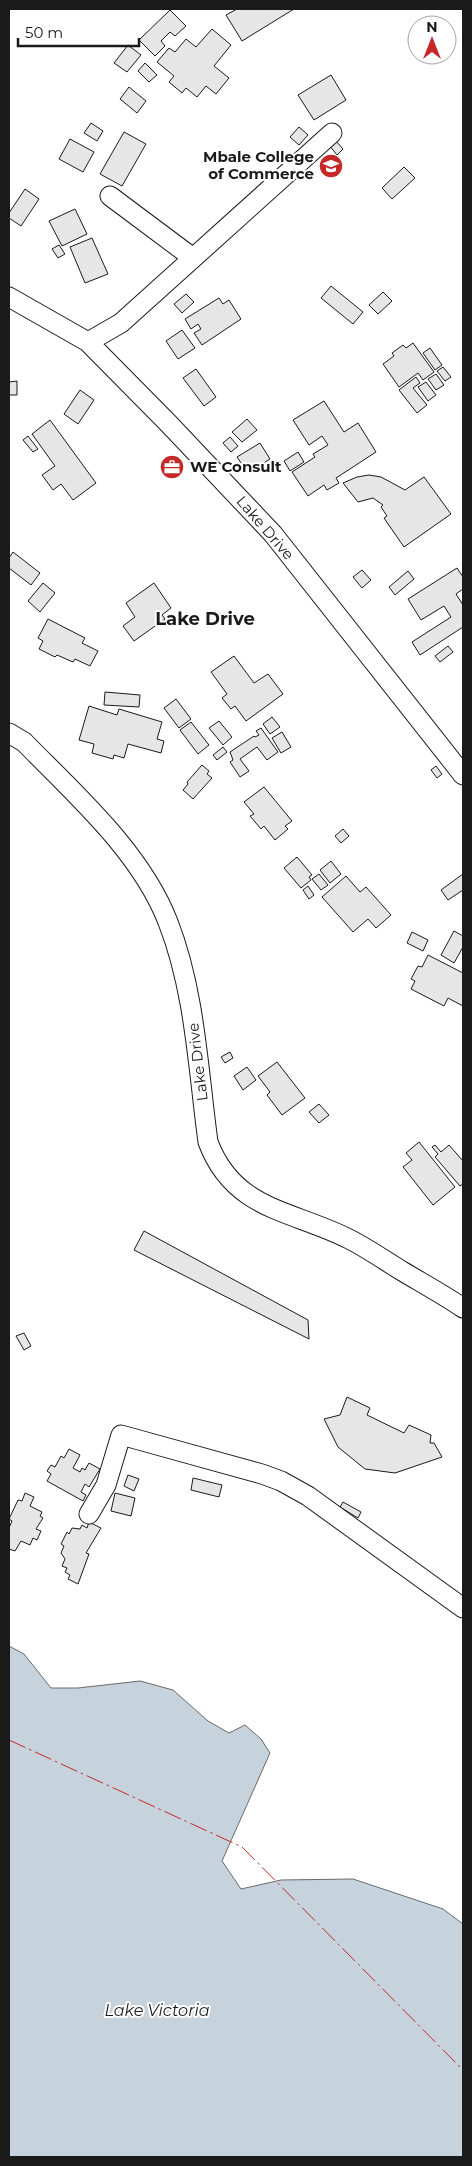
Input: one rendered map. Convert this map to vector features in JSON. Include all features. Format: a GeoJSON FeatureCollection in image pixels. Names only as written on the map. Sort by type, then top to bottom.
{"type":"FeatureCollection","features":[{"type":"Feature","properties":{"kind":"street"},"geometry":{"type":"LineString","coordinates":[[88,342],[122,323],[332,133]]}},
{"type":"Feature","properties":{"kind":"street"},"geometry":{"type":"LineString","coordinates":[[110,196],[194,258]]}},
{"type":"Feature","properties":{"kind":"street","name":"Lake Drive"},"geometry":{"type":"LineString","coordinates":[[9,298],[88,342],[273,534],[463,775]]}},
{"type":"Feature","properties":{"kind":"street","name":"Lake Drive"},"geometry":{"type":"LineString","coordinates":[[9,733],[24,742],[111,833],[153,891],[168,921],[189,992],[208,1142],[227,1178],[255,1200],[349,1239],[463,1308]]}},
{"type":"Feature","properties":{"kind":"street"},"geometry":{"type":"LineString","coordinates":[[89,1514],[106,1485],[122,1434],[281,1481],[308,1496],[463,1608]]}},
{"type":"Feature","properties":{"kind":"water","name":"Lake Victoria"},"geometry":{"type":"Polygon","coordinates":[[[9,1646],[24,1654],[51,1688],[78,1688],[140,1681],[173,1690],[208,1721],[229,1733],[245,1725],[261,1739],[270,1753],[222,1861],[241,1889],[281,1880],[353,1879],[443,1909],[463,1924],[463,2157],[9,2157],[9,1646]]]}},
{"type":"Feature","properties":{"kind":"building"},"geometry":{"type":"Polygon","coordinates":[[[237,9],[294,9],[242,41],[226,15],[237,9]]]}},
{"type":"Feature","properties":{"kind":"building"},"geometry":{"type":"Polygon","coordinates":[[[170,10],[186,26],[175,36],[170,32],[161,41],[165,46],[155,56],[139,40],[170,10]]]}},
{"type":"Feature","properties":{"kind":"building"},"geometry":{"type":"Polygon","coordinates":[[[212,29],[231,45],[214,66],[229,78],[216,94],[206,86],[197,97],[186,88],[182,93],[169,82],[174,76],[157,62],[169,48],[175,52],[186,39],[196,47],[212,29]]]}},
{"type":"Feature","properties":{"kind":"building"},"geometry":{"type":"Polygon","coordinates":[[[128,45],[141,55],[127,72],[114,63],[128,45]]]}},
{"type":"Feature","properties":{"kind":"building"},"geometry":{"type":"Polygon","coordinates":[[[145,63],[157,75],[149,82],[138,71],[145,63]]]}},
{"type":"Feature","properties":{"kind":"building"},"geometry":{"type":"Polygon","coordinates":[[[331,75],[346,100],[314,120],[298,95],[331,75]]]}},
{"type":"Feature","properties":{"kind":"building"},"geometry":{"type":"Polygon","coordinates":[[[129,87],[146,101],[137,113],[120,99],[129,87]]]}},
{"type":"Feature","properties":{"kind":"building"},"geometry":{"type":"Polygon","coordinates":[[[91,123],[103,131],[97,141],[84,133],[91,123]]]}},
{"type":"Feature","properties":{"kind":"building"},"geometry":{"type":"Polygon","coordinates":[[[299,127],[308,135],[299,145],[290,137],[299,127]]]}},
{"type":"Feature","properties":{"kind":"building"},"geometry":{"type":"Polygon","coordinates":[[[124,132],[146,144],[122,186],[100,174],[124,132]]]}},
{"type":"Feature","properties":{"kind":"building"},"geometry":{"type":"Polygon","coordinates":[[[70,139],[94,152],[83,172],[59,159],[70,139]]]}},
{"type":"Feature","properties":{"kind":"building"},"geometry":{"type":"Polygon","coordinates":[[[335,140],[343,149],[337,155],[329,145],[335,140]]]}},
{"type":"Feature","properties":{"kind":"building"},"geometry":{"type":"Polygon","coordinates":[[[404,167],[415,178],[392,199],[382,188],[404,167]]]}},
{"type":"Feature","properties":{"kind":"building"},"geometry":{"type":"Polygon","coordinates":[[[25,189],[39,199],[21,226],[9,218],[9,213],[25,189]]]}},
{"type":"Feature","properties":{"kind":"building"},"geometry":{"type":"Polygon","coordinates":[[[75,209],[87,234],[62,246],[49,221],[75,209]]]}},
{"type":"Feature","properties":{"kind":"building"},"geometry":{"type":"Polygon","coordinates":[[[92,238],[108,274],[85,283],[70,247],[92,238]]]}},
{"type":"Feature","properties":{"kind":"building"},"geometry":{"type":"Polygon","coordinates":[[[59,245],[65,254],[58,258],[52,249],[59,245]]]}},
{"type":"Feature","properties":{"kind":"building"},"geometry":{"type":"Polygon","coordinates":[[[331,286],[363,312],[353,324],[321,298],[331,286]]]}},
{"type":"Feature","properties":{"kind":"building"},"geometry":{"type":"Polygon","coordinates":[[[383,292],[392,301],[378,314],[369,305],[383,292]]]}},
{"type":"Feature","properties":{"kind":"building"},"geometry":{"type":"Polygon","coordinates":[[[186,294],[194,302],[182,313],[174,304],[186,294]]]}},
{"type":"Feature","properties":{"kind":"building"},"geometry":{"type":"Polygon","coordinates":[[[219,298],[223,304],[229,300],[241,319],[202,345],[194,333],[201,329],[198,324],[191,329],[185,319],[219,298]]]}},
{"type":"Feature","properties":{"kind":"building"},"geometry":{"type":"Polygon","coordinates":[[[182,330],[195,348],[178,359],[166,341],[182,330]]]}},
{"type":"Feature","properties":{"kind":"building"},"geometry":{"type":"Polygon","coordinates":[[[413,343],[434,372],[423,380],[418,373],[399,387],[383,364],[394,356],[392,353],[403,345],[406,348],[413,343]]]}},
{"type":"Feature","properties":{"kind":"building"},"geometry":{"type":"Polygon","coordinates":[[[430,348],[442,365],[435,370],[423,353],[430,348]]]}},
{"type":"Feature","properties":{"kind":"building"},"geometry":{"type":"Polygon","coordinates":[[[443,367],[451,377],[445,381],[437,371],[443,367]]]}},
{"type":"Feature","properties":{"kind":"building"},"geometry":{"type":"Polygon","coordinates":[[[196,369],[216,397],[204,406],[183,378],[196,369]]]}},
{"type":"Feature","properties":{"kind":"building"},"geometry":{"type":"Polygon","coordinates":[[[436,374],[444,385],[436,390],[428,379],[436,374]]]}},
{"type":"Feature","properties":{"kind":"building"},"geometry":{"type":"Polygon","coordinates":[[[416,377],[420,383],[413,388],[427,405],[417,413],[399,390],[416,377]]]}},
{"type":"Feature","properties":{"kind":"building"},"geometry":{"type":"Polygon","coordinates":[[[17,381],[17,395],[9,395],[9,382],[17,381]]]}},
{"type":"Feature","properties":{"kind":"building"},"geometry":{"type":"Polygon","coordinates":[[[426,382],[436,395],[428,401],[418,387],[426,382]]]}},
{"type":"Feature","properties":{"kind":"building"},"geometry":{"type":"Polygon","coordinates":[[[80,390],[94,400],[78,424],[64,414],[80,390]]]}},
{"type":"Feature","properties":{"kind":"building"},"geometry":{"type":"Polygon","coordinates":[[[324,401],[344,432],[358,423],[376,452],[336,478],[339,483],[327,490],[324,485],[308,496],[292,472],[315,457],[313,454],[328,445],[322,436],[309,445],[293,420],[324,401]]]}},
{"type":"Feature","properties":{"kind":"building"},"geometry":{"type":"Polygon","coordinates":[[[247,419],[257,430],[242,442],[232,432],[247,419]]]}},
{"type":"Feature","properties":{"kind":"building"},"geometry":{"type":"Polygon","coordinates":[[[50,420],[96,483],[73,500],[61,484],[53,490],[42,475],[55,466],[32,434],[50,420]]]}},
{"type":"Feature","properties":{"kind":"building"},"geometry":{"type":"Polygon","coordinates":[[[28,436],[38,449],[33,452],[23,440],[28,436]]]}},
{"type":"Feature","properties":{"kind":"building"},"geometry":{"type":"Polygon","coordinates":[[[230,437],[238,446],[231,452],[223,443],[230,437]]]}},
{"type":"Feature","properties":{"kind":"building"},"geometry":{"type":"Polygon","coordinates":[[[260,443],[270,459],[248,473],[237,457],[260,443]]]}},
{"type":"Feature","properties":{"kind":"building"},"geometry":{"type":"Polygon","coordinates":[[[298,452],[304,462],[290,471],[284,461],[298,452]]]}},
{"type":"Feature","properties":{"kind":"building"},"geometry":{"type":"Polygon","coordinates":[[[369,475],[381,477],[405,490],[424,477],[451,514],[404,547],[384,518],[387,516],[381,507],[383,505],[373,498],[358,502],[343,483],[357,477],[369,475]]]}},
{"type":"Feature","properties":{"kind":"building"},"geometry":{"type":"Polygon","coordinates":[[[13,552],[40,573],[31,585],[9,568],[9,558],[13,552]]]}},
{"type":"Feature","properties":{"kind":"building"},"geometry":{"type":"Polygon","coordinates":[[[457,568],[463,577],[463,589],[456,594],[463,605],[463,627],[420,655],[412,642],[451,617],[444,606],[421,620],[408,599],[457,568]]]}},
{"type":"Feature","properties":{"kind":"building"},"geometry":{"type":"Polygon","coordinates":[[[362,570],[371,580],[362,588],[353,577],[362,570]]]}},
{"type":"Feature","properties":{"kind":"building"},"geometry":{"type":"Polygon","coordinates":[[[408,571],[414,579],[395,595],[389,587],[408,571]]]}},
{"type":"Feature","properties":{"kind":"building"},"geometry":{"type":"Polygon","coordinates":[[[43,583],[55,593],[40,612],[28,601],[43,583]]]}},
{"type":"Feature","properties":{"kind":"building"},"geometry":{"type":"Polygon","coordinates":[[[154,583],[171,608],[162,615],[165,619],[134,641],[123,626],[135,617],[126,603],[154,583]]]}},
{"type":"Feature","properties":{"kind":"building"},"geometry":{"type":"Polygon","coordinates":[[[48,619],[85,638],[82,643],[98,651],[90,666],[75,659],[73,662],[57,655],[55,657],[39,649],[43,641],[38,638],[48,619]]]}},
{"type":"Feature","properties":{"kind":"building"},"geometry":{"type":"Polygon","coordinates":[[[448,646],[453,652],[440,662],[435,656],[448,646]]]}},
{"type":"Feature","properties":{"kind":"building"},"geometry":{"type":"Polygon","coordinates":[[[234,656],[254,683],[268,674],[283,694],[246,721],[235,706],[231,709],[222,698],[227,694],[211,672],[234,656]]]}},
{"type":"Feature","properties":{"kind":"building"},"geometry":{"type":"Polygon","coordinates":[[[105,692],[140,695],[139,707],[104,705],[105,692]]]}},
{"type":"Feature","properties":{"kind":"building"},"geometry":{"type":"Polygon","coordinates":[[[176,699],[191,719],[179,728],[164,708],[176,699]]]}},
{"type":"Feature","properties":{"kind":"building"},"geometry":{"type":"Polygon","coordinates":[[[89,706],[117,715],[119,709],[162,722],[157,739],[164,741],[161,753],[128,744],[124,758],[114,755],[113,759],[92,753],[94,744],[79,740],[89,706]]]}},
{"type":"Feature","properties":{"kind":"building"},"geometry":{"type":"Polygon","coordinates":[[[272,717],[280,727],[270,734],[263,724],[272,717]]]}},
{"type":"Feature","properties":{"kind":"building"},"geometry":{"type":"Polygon","coordinates":[[[219,721],[232,737],[223,745],[209,728],[219,721]]]}},
{"type":"Feature","properties":{"kind":"building"},"geometry":{"type":"Polygon","coordinates":[[[191,722],[209,745],[198,754],[180,730],[191,722]]]}},
{"type":"Feature","properties":{"kind":"building"},"geometry":{"type":"Polygon","coordinates":[[[261,728],[278,752],[267,760],[257,747],[240,759],[249,771],[240,777],[230,762],[233,760],[230,752],[254,736],[259,735],[256,731],[261,728]]]}},
{"type":"Feature","properties":{"kind":"building"},"geometry":{"type":"Polygon","coordinates":[[[282,732],[291,747],[281,753],[272,738],[282,732]]]}},
{"type":"Feature","properties":{"kind":"building"},"geometry":{"type":"Polygon","coordinates":[[[223,747],[227,752],[217,760],[213,755],[223,747]]]}},
{"type":"Feature","properties":{"kind":"building"},"geometry":{"type":"Polygon","coordinates":[[[202,765],[209,771],[207,774],[212,778],[193,799],[183,790],[188,784],[187,782],[202,765]]]}},
{"type":"Feature","properties":{"kind":"building"},"geometry":{"type":"Polygon","coordinates":[[[436,766],[442,774],[437,778],[431,770],[436,766]]]}},
{"type":"Feature","properties":{"kind":"building"},"geometry":{"type":"Polygon","coordinates":[[[264,787],[292,821],[285,826],[288,829],[275,840],[264,826],[261,829],[250,816],[254,814],[244,802],[264,787]]]}},
{"type":"Feature","properties":{"kind":"building"},"geometry":{"type":"Polygon","coordinates":[[[343,829],[349,836],[341,843],[335,836],[343,829]]]}},
{"type":"Feature","properties":{"kind":"building"},"geometry":{"type":"Polygon","coordinates":[[[297,857],[312,875],[309,877],[311,880],[301,888],[284,868],[297,857]]]}},
{"type":"Feature","properties":{"kind":"building"},"geometry":{"type":"Polygon","coordinates":[[[331,861],[341,874],[330,883],[320,870],[331,861]]]}},
{"type":"Feature","properties":{"kind":"building"},"geometry":{"type":"Polygon","coordinates":[[[319,874],[328,885],[321,890],[312,879],[319,874]]]}},
{"type":"Feature","properties":{"kind":"building"},"geometry":{"type":"Polygon","coordinates":[[[463,874],[463,890],[448,900],[441,890],[463,874]]]}},
{"type":"Feature","properties":{"kind":"building"},"geometry":{"type":"Polygon","coordinates":[[[346,876],[360,892],[366,887],[391,915],[376,928],[368,919],[353,932],[322,897],[346,876]]]}},
{"type":"Feature","properties":{"kind":"building"},"geometry":{"type":"Polygon","coordinates":[[[308,886],[314,895],[309,899],[303,890],[308,886]]]}},
{"type":"Feature","properties":{"kind":"building"},"geometry":{"type":"Polygon","coordinates":[[[454,931],[463,936],[463,947],[454,963],[441,955],[454,931]]]}},
{"type":"Feature","properties":{"kind":"building"},"geometry":{"type":"Polygon","coordinates":[[[412,932],[428,940],[423,951],[407,943],[412,932]]]}},
{"type":"Feature","properties":{"kind":"building"},"geometry":{"type":"Polygon","coordinates":[[[428,955],[463,973],[463,1006],[448,998],[444,1006],[411,989],[415,981],[411,979],[418,966],[422,967],[428,955]]]}},
{"type":"Feature","properties":{"kind":"building"},"geometry":{"type":"Polygon","coordinates":[[[230,1052],[233,1058],[225,1063],[221,1057],[230,1052]]]}},
{"type":"Feature","properties":{"kind":"building"},"geometry":{"type":"Polygon","coordinates":[[[277,1062],[305,1098],[282,1115],[267,1095],[270,1092],[258,1076],[277,1062]]]}},
{"type":"Feature","properties":{"kind":"building"},"geometry":{"type":"Polygon","coordinates":[[[247,1067],[256,1080],[243,1090],[234,1076],[247,1067]]]}},
{"type":"Feature","properties":{"kind":"building"},"geometry":{"type":"Polygon","coordinates":[[[319,1104],[329,1115],[319,1123],[309,1112],[319,1104]]]}},
{"type":"Feature","properties":{"kind":"building"},"geometry":{"type":"Polygon","coordinates":[[[419,1142],[455,1187],[433,1205],[403,1167],[412,1160],[406,1153],[419,1142]]]}},
{"type":"Feature","properties":{"kind":"building"},"geometry":{"type":"Polygon","coordinates":[[[435,1145],[441,1152],[449,1145],[463,1161],[463,1184],[460,1186],[435,1157],[438,1154],[432,1147],[435,1145]]]}},
{"type":"Feature","properties":{"kind":"building"},"geometry":{"type":"Polygon","coordinates":[[[144,1231],[308,1320],[309,1339],[134,1250],[144,1231]]]}},
{"type":"Feature","properties":{"kind":"building"},"geometry":{"type":"Polygon","coordinates":[[[24,1333],[31,1346],[24,1350],[16,1336],[24,1333]]]}},
{"type":"Feature","properties":{"kind":"building"},"geometry":{"type":"Polygon","coordinates":[[[347,1397],[370,1408],[367,1415],[404,1433],[409,1425],[431,1435],[430,1443],[434,1443],[442,1457],[395,1473],[365,1469],[338,1447],[324,1419],[340,1415],[347,1397]]]}},
{"type":"Feature","properties":{"kind":"building"},"geometry":{"type":"Polygon","coordinates":[[[69,1449],[80,1455],[73,1468],[80,1472],[82,1468],[85,1470],[89,1463],[100,1469],[89,1487],[85,1484],[81,1492],[86,1495],[83,1501],[47,1481],[51,1474],[47,1471],[51,1465],[55,1467],[61,1456],[64,1458],[69,1449]]]}},
{"type":"Feature","properties":{"kind":"building"},"geometry":{"type":"Polygon","coordinates":[[[128,1475],[139,1479],[134,1491],[124,1486],[128,1475]]]}},
{"type":"Feature","properties":{"kind":"building"},"geometry":{"type":"Polygon","coordinates":[[[193,1478],[222,1485],[219,1497],[191,1490],[193,1478]]]}},
{"type":"Feature","properties":{"kind":"building"},"geometry":{"type":"Polygon","coordinates":[[[25,1493],[34,1497],[30,1506],[42,1512],[40,1516],[43,1518],[36,1529],[41,1531],[37,1540],[33,1538],[30,1545],[21,1541],[15,1551],[9,1549],[9,1528],[12,1521],[9,1519],[18,1500],[22,1501],[25,1493]]]}},
{"type":"Feature","properties":{"kind":"building"},"geometry":{"type":"Polygon","coordinates":[[[115,1493],[135,1498],[131,1516],[111,1511],[115,1493]]]}},
{"type":"Feature","properties":{"kind":"building"},"geometry":{"type":"Polygon","coordinates":[[[343,1502],[361,1512],[358,1518],[340,1507],[343,1502]]]}},
{"type":"Feature","properties":{"kind":"building"},"geometry":{"type":"Polygon","coordinates":[[[89,1522],[101,1528],[86,1553],[89,1554],[78,1584],[68,1579],[70,1575],[65,1572],[67,1568],[62,1566],[65,1559],[61,1553],[64,1546],[61,1544],[67,1532],[69,1534],[72,1528],[80,1529],[82,1525],[87,1528],[89,1522]]]}},
{"type":"Feature","properties":{"kind":"power"},"geometry":{"type":"LineString","coordinates":[[9,1740],[242,1847],[463,2070]]}},
{"type":"Feature","properties":{"kind":"place","name":"Mbale College of Commerce"},"geometry":{"type":"Point","coordinates":[331,166]}},
{"type":"Feature","properties":{"kind":"place","name":"WE Consult"},"geometry":{"type":"Point","coordinates":[172,467]}},
{"type":"Feature","properties":{"kind":"district","name":"Lake Drive"},"geometry":{"type":"Point","coordinates":[205,619]}}]}
